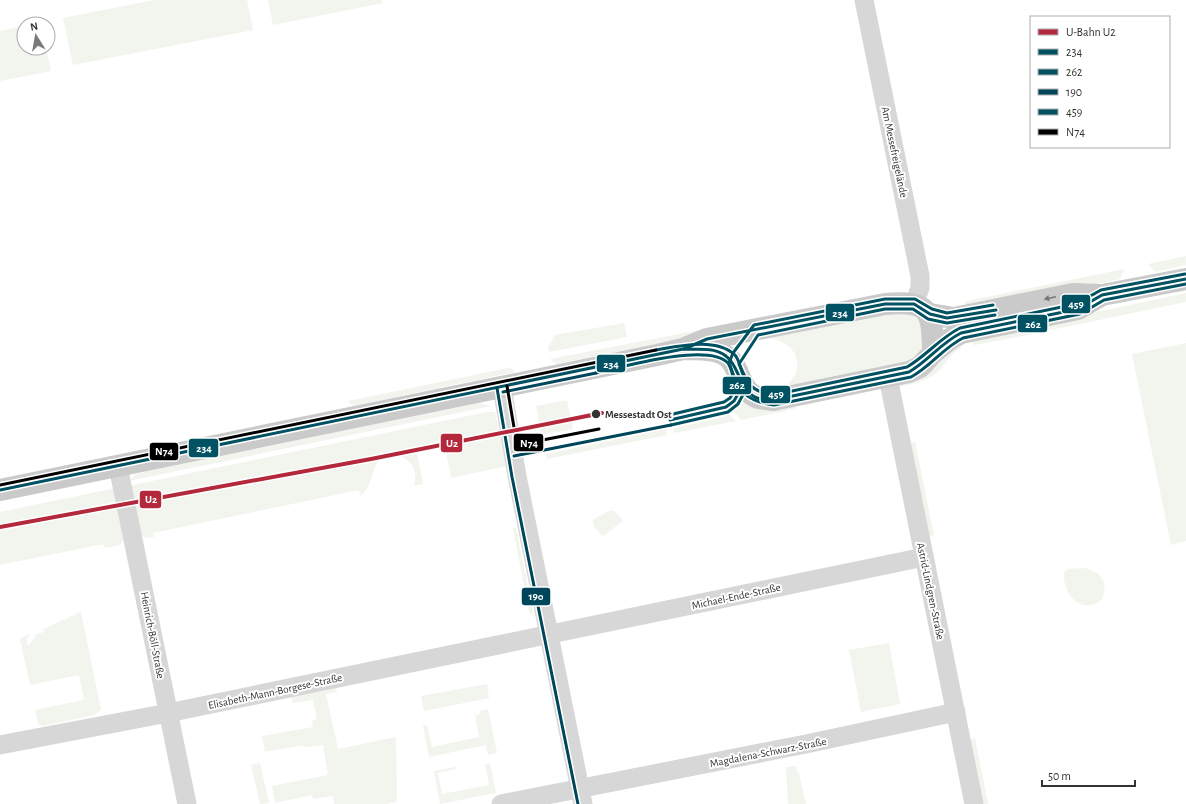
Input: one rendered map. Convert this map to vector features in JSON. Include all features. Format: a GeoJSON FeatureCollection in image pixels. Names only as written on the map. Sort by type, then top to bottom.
{"type":"FeatureCollection","features":[{"type":"Feature","properties":{"kind":"main road"},"geometry":{"type":"LineString","coordinates":[[0,490],[683,349],[707,339],[885,304],[922,309],[954,318],[1073,294],[1102,295],[1186,279]]}},
{"type":"Feature","properties":{"kind":"main road"},"geometry":{"type":"LineString","coordinates":[[683,349],[722,353],[734,364],[738,378],[748,392],[758,398],[773,400],[888,377],[920,367],[933,352],[950,339],[961,333],[1078,310],[1102,295]]}},
{"type":"Feature","properties":{"kind":"main road"},"geometry":{"type":"LineString","coordinates":[[922,309],[934,330],[933,352]]}},
{"type":"Feature","properties":{"kind":"main road"},"geometry":{"type":"LineString","coordinates":[[734,364],[737,356],[755,330]]}},
{"type":"Feature","properties":{"kind":"street","name":"Am Messefreigelände"},"geometry":{"type":"LineString","coordinates":[[864,0],[920,276],[922,309]]}},
{"type":"Feature","properties":{"kind":"street","name":"Astrid-Lindgren-Straße"},"geometry":{"type":"LineString","coordinates":[[888,377],[974,804]]}},
{"type":"Feature","properties":{"kind":"street"},"geometry":{"type":"LineString","coordinates":[[502,387],[517,476],[582,796]]}},
{"type":"Feature","properties":{"kind":"street","name":"Heinrich-Böll-Straße"},"geometry":{"type":"LineString","coordinates":[[118,466],[187,804]]}},
{"type":"Feature","properties":{"kind":"street","name":"Michael-Ende-Straße"},"geometry":{"type":"LineString","coordinates":[[549,634],[924,557]]}},
{"type":"Feature","properties":{"kind":"street","name":"Elisabeth-Mann-Borgese-Straße"},"geometry":{"type":"LineString","coordinates":[[0,745],[168,713],[549,634]]}},
{"type":"Feature","properties":{"kind":"street","name":"Magdalena-Schwarz-Straße"},"geometry":{"type":"LineString","coordinates":[[502,804],[582,796],[799,746],[956,712]]}},
{"type":"Feature","properties":{"kind":"shaded area"},"geometry":{"type":"Polygon","coordinates":[[[154,0],[247,0],[253,30],[73,65],[63,18],[154,0]]]}},
{"type":"Feature","properties":{"kind":"shaded area"},"geometry":{"type":"Polygon","coordinates":[[[268,0],[381,0],[383,3],[273,25],[268,0]]]}},
{"type":"Feature","properties":{"kind":"shaded area"},"geometry":{"type":"Polygon","coordinates":[[[16,28],[16,56],[48,56],[51,71],[0,81],[0,31],[16,28]]]}},
{"type":"Feature","properties":{"kind":"shaded area"},"geometry":{"type":"Polygon","coordinates":[[[1186,256],[1186,265],[1155,272],[1148,264],[1186,256]]]}},
{"type":"Feature","properties":{"kind":"shaded area"},"geometry":{"type":"Polygon","coordinates":[[[1124,269],[1120,279],[966,310],[965,302],[967,301],[1124,269]]]}},
{"type":"Feature","properties":{"kind":"shaded area"},"geometry":{"type":"Polygon","coordinates":[[[1186,293],[1186,302],[1041,332],[1039,324],[1186,293]]]}},
{"type":"Feature","properties":{"kind":"shaded area"},"geometry":{"type":"Polygon","coordinates":[[[899,311],[917,318],[922,325],[926,344],[913,362],[780,390],[789,383],[795,375],[797,360],[794,352],[788,346],[780,341],[769,338],[899,311]]]}},
{"type":"Feature","properties":{"kind":"shaded area"},"geometry":{"type":"Polygon","coordinates":[[[741,322],[742,327],[556,364],[550,359],[741,322]]]}},
{"type":"Feature","properties":{"kind":"shaded area"},"geometry":{"type":"Polygon","coordinates":[[[624,323],[627,337],[549,352],[548,348],[555,335],[624,323]]]}},
{"type":"Feature","properties":{"kind":"shaded area"},"geometry":{"type":"Polygon","coordinates":[[[1032,325],[1034,334],[975,345],[973,344],[972,337],[1032,325]]]}},
{"type":"Feature","properties":{"kind":"shaded area"},"geometry":{"type":"Polygon","coordinates":[[[960,340],[961,348],[953,354],[933,375],[916,383],[897,387],[904,382],[922,376],[931,371],[960,340]]]}},
{"type":"Feature","properties":{"kind":"shaded area"},"geometry":{"type":"Polygon","coordinates":[[[1186,343],[1186,541],[1171,545],[1132,354],[1186,343]]]}},
{"type":"Feature","properties":{"kind":"shaded area"},"geometry":{"type":"Polygon","coordinates":[[[508,368],[513,369],[515,372],[353,406],[348,401],[508,368]]]}},
{"type":"Feature","properties":{"kind":"shaded area"},"geometry":{"type":"Polygon","coordinates":[[[567,400],[573,429],[542,435],[536,406],[567,400]]]}},
{"type":"Feature","properties":{"kind":"shaded area"},"geometry":{"type":"Polygon","coordinates":[[[745,400],[794,403],[795,409],[741,420],[734,411],[745,400]]]}},
{"type":"Feature","properties":{"kind":"shaded area"},"geometry":{"type":"Polygon","coordinates":[[[480,403],[491,406],[129,481],[135,475],[147,471],[480,403]]]}},
{"type":"Feature","properties":{"kind":"shaded area"},"geometry":{"type":"Polygon","coordinates":[[[487,412],[495,412],[507,466],[451,478],[445,446],[417,452],[423,484],[414,486],[415,473],[412,465],[400,457],[387,456],[376,465],[369,485],[360,496],[359,490],[153,533],[154,537],[146,538],[140,535],[128,486],[487,412]]]}},
{"type":"Feature","properties":{"kind":"shaded area"},"geometry":{"type":"Polygon","coordinates":[[[729,414],[736,421],[674,433],[673,428],[720,418],[729,414]]]}},
{"type":"Feature","properties":{"kind":"shaded area"},"geometry":{"type":"Polygon","coordinates":[[[666,429],[667,435],[547,459],[546,454],[666,429]]]}},
{"type":"Feature","properties":{"kind":"shaded area"},"geometry":{"type":"Polygon","coordinates":[[[915,442],[934,535],[929,536],[910,443],[915,442]]]}},
{"type":"Feature","properties":{"kind":"shaded area"},"geometry":{"type":"Polygon","coordinates":[[[116,488],[124,540],[120,545],[105,548],[103,544],[0,565],[0,512],[116,488]]]}},
{"type":"Feature","properties":{"kind":"shaded area"},"geometry":{"type":"Polygon","coordinates":[[[611,510],[616,512],[623,521],[603,536],[594,527],[593,522],[594,519],[611,510]]]}},
{"type":"Feature","properties":{"kind":"shaded area"},"geometry":{"type":"Polygon","coordinates":[[[513,528],[516,528],[534,616],[529,612],[513,528]]]}},
{"type":"Feature","properties":{"kind":"shaded area"},"geometry":{"type":"Polygon","coordinates":[[[1084,568],[1099,575],[1104,583],[1105,588],[1102,599],[1095,604],[1081,604],[1070,595],[1066,588],[1064,572],[1068,569],[1084,568]]]}},
{"type":"Feature","properties":{"kind":"shaded area"},"geometry":{"type":"Polygon","coordinates":[[[81,612],[101,710],[94,715],[43,726],[38,724],[35,710],[84,700],[79,675],[30,685],[20,639],[30,634],[27,639],[28,646],[37,634],[44,632],[43,629],[81,612]]]}},
{"type":"Feature","properties":{"kind":"shaded area"},"geometry":{"type":"Polygon","coordinates":[[[889,643],[900,704],[861,712],[849,650],[889,643]]]}},
{"type":"Feature","properties":{"kind":"shaded area"},"geometry":{"type":"Polygon","coordinates":[[[487,684],[489,698],[424,711],[421,696],[487,684]]]}},
{"type":"Feature","properties":{"kind":"shaded area"},"geometry":{"type":"Polygon","coordinates":[[[336,688],[337,692],[326,694],[338,749],[396,737],[397,802],[386,804],[334,804],[333,796],[313,799],[312,795],[275,803],[272,786],[328,775],[323,745],[304,747],[303,745],[265,752],[262,736],[313,727],[312,721],[317,719],[313,700],[293,703],[291,697],[336,688]]]}},
{"type":"Feature","properties":{"kind":"shaded area"},"geometry":{"type":"Polygon","coordinates":[[[488,709],[497,753],[488,755],[486,745],[429,757],[423,725],[427,725],[432,747],[479,737],[475,715],[480,714],[479,711],[488,709]]]}},
{"type":"Feature","properties":{"kind":"shaded area"},"geometry":{"type":"Polygon","coordinates":[[[975,738],[988,804],[983,804],[966,740],[975,738]]]}},
{"type":"Feature","properties":{"kind":"shaded area"},"geometry":{"type":"Polygon","coordinates":[[[260,763],[269,803],[260,804],[251,765],[260,763]]]}},
{"type":"Feature","properties":{"kind":"shaded area"},"geometry":{"type":"Polygon","coordinates":[[[490,763],[496,793],[440,804],[434,771],[456,767],[456,769],[438,773],[442,794],[489,785],[485,764],[490,763]]]}},
{"type":"Feature","properties":{"kind":"shaded area"},"geometry":{"type":"Polygon","coordinates":[[[796,766],[806,804],[788,804],[786,767],[796,766]]]}},
{"type":"Feature","properties":{"kind":"metro line","name":"U2"},"geometry":{"type":"LineString","coordinates":[[0,527],[371,459],[602,413]]}},
{"type":"Feature","properties":{"kind":"transit line","name":"459"},"geometry":{"type":"LineString","coordinates":[[656,350],[697,344],[708,344],[727,349],[735,355],[747,382],[758,391],[773,395],[907,367],[960,328],[1076,304],[1101,290],[1185,274]]}},
{"type":"Feature","properties":{"kind":"transit line","name":"234"},"geometry":{"type":"LineString","coordinates":[[0,490],[683,349],[714,350],[723,354],[729,358],[742,383],[751,394],[759,399],[773,400],[909,372],[947,342],[961,333],[1078,309],[1102,295],[1186,279]]}},
{"type":"Feature","properties":{"kind":"transit line","name":"262"},"geometry":{"type":"LineString","coordinates":[[596,373],[684,355],[718,357],[728,363],[736,383],[744,393],[755,400],[774,405],[911,377],[949,347],[963,338],[1080,314],[1104,300],[1186,284]]}},
{"type":"Feature","properties":{"kind":"transit line","name":"459"},"geometry":{"type":"LineString","coordinates":[[738,387],[729,363],[733,353],[754,325],[885,299],[915,299],[932,309],[947,313],[993,305]]}},
{"type":"Feature","properties":{"kind":"transit line","name":"234"},"geometry":{"type":"LineString","coordinates":[[684,349],[707,339],[885,304],[914,304],[930,314],[947,318],[996,310]]}},
{"type":"Feature","properties":{"kind":"transit line","name":"262"},"geometry":{"type":"LineString","coordinates":[[748,383],[739,364],[758,335],[885,309],[913,309],[928,319],[947,323],[995,315]]}},
{"type":"Feature","properties":{"kind":"transit line","name":"N74"},"geometry":{"type":"LineString","coordinates":[[0,485],[656,350]]}},
{"type":"Feature","properties":{"kind":"transit line","name":"190"},"geometry":{"type":"LineString","coordinates":[[503,392],[596,373]]}},
{"type":"Feature","properties":{"kind":"transit line","name":"459"},"geometry":{"type":"LineString","coordinates":[[669,415],[724,402],[730,398],[739,383]]}},
{"type":"Feature","properties":{"kind":"transit line","name":"234"},"geometry":{"type":"LineString","coordinates":[[670,420],[726,407],[734,401],[743,385]]}},
{"type":"Feature","properties":{"kind":"transit line","name":"N74"},"geometry":{"type":"LineString","coordinates":[[507,386],[517,445],[599,429]]}},
{"type":"Feature","properties":{"kind":"transit line","name":"262"},"geometry":{"type":"LineString","coordinates":[[671,425],[728,412],[738,404],[747,387]]}},
{"type":"Feature","properties":{"kind":"transit line","name":"190"},"geometry":{"type":"LineString","coordinates":[[497,388],[512,477],[578,804]]}},
{"type":"Feature","properties":{"kind":"transit line","name":"190"},"geometry":{"type":"LineString","coordinates":[[514,456],[671,425]]}},
{"type":"Feature","properties":{"kind":"place","name":"Messestadt Ost"},"geometry":{"type":"Point","coordinates":[596,414]}}]}
